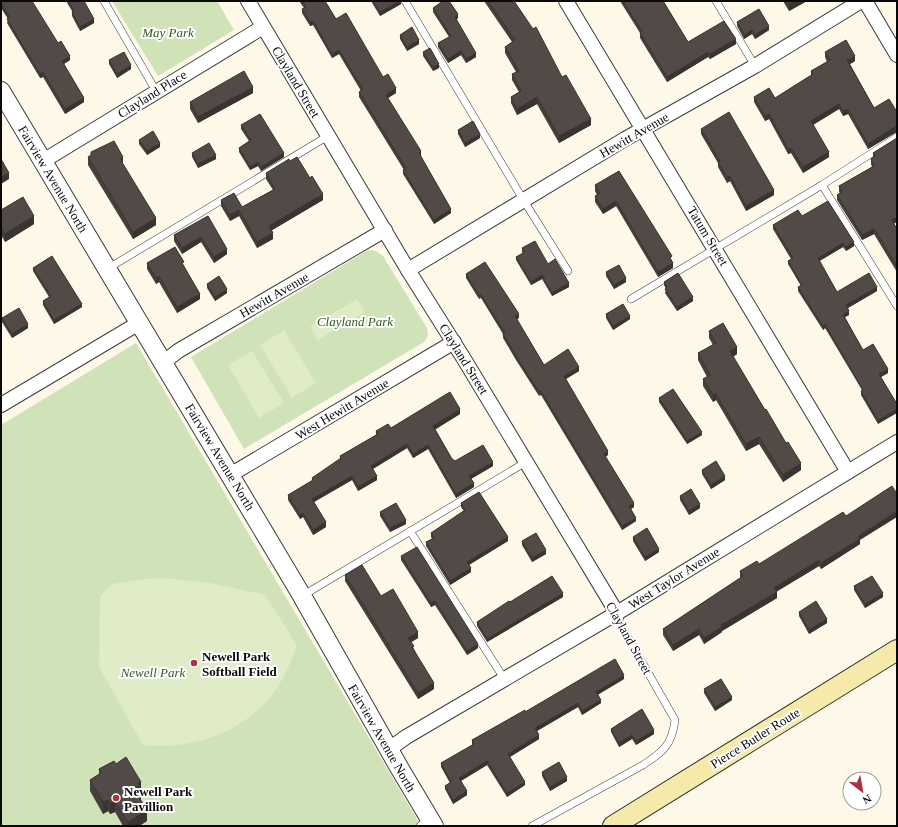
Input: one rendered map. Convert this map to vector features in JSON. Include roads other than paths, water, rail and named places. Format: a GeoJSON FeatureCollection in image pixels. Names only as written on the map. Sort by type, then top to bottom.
{"type":"FeatureCollection","features":[{"type":"Feature","properties":{"kind":"main road","name":"Pierce Butler Route"},"geometry":{"type":"LineString","coordinates":[[613,826],[897,650]]}},
{"type":"Feature","properties":{"kind":"street","name":"Clayland Street"},"geometry":{"type":"LineString","coordinates":[[248,1],[408,270],[454,342],[617,613]]}},
{"type":"Feature","properties":{"kind":"street","name":"Tatum Street"},"geometry":{"type":"LineString","coordinates":[[566,1],[848,472]]}},
{"type":"Feature","properties":{"kind":"street","name":"Hewitt Avenue"},"geometry":{"type":"LineString","coordinates":[[408,270],[625,139],[644,130],[755,66],[861,1]]}},
{"type":"Feature","properties":{"kind":"street"},"geometry":{"type":"LineString","coordinates":[[865,1],[897,55]]}},
{"type":"Feature","properties":{"kind":"street","name":"Clayland Place"},"geometry":{"type":"LineString","coordinates":[[43,161],[263,27]]}},
{"type":"Feature","properties":{"kind":"street","name":"Fairview Avenue North"},"geometry":{"type":"LineString","coordinates":[[1,91],[107,270],[164,362],[302,596],[428,824]]}},
{"type":"Feature","properties":{"kind":"street","name":"Hewitt Avenue"},"geometry":{"type":"LineString","coordinates":[[164,362],[178,351],[385,230]]}},
{"type":"Feature","properties":{"kind":"street"},"geometry":{"type":"LineString","coordinates":[[1,405],[139,323]]}},
{"type":"Feature","properties":{"kind":"street","name":"West Hewitt Avenue"},"geometry":{"type":"LineString","coordinates":[[230,475],[454,342]]}},
{"type":"Feature","properties":{"kind":"street","name":"West Taylor Avenue"},"geometry":{"type":"LineString","coordinates":[[388,750],[406,737],[617,613],[897,442]]}},
{"type":"Feature","properties":{"kind":"lane"},"geometry":{"type":"LineString","coordinates":[[104,1],[156,91]]}},
{"type":"Feature","properties":{"kind":"lane"},"geometry":{"type":"LineString","coordinates":[[405,1],[524,201],[568,271]]}},
{"type":"Feature","properties":{"kind":"lane"},"geometry":{"type":"LineString","coordinates":[[716,1],[755,66]]}},
{"type":"Feature","properties":{"kind":"lane"},"geometry":{"type":"LineString","coordinates":[[107,270],[328,136]]}},
{"type":"Feature","properties":{"kind":"lane"},"geometry":{"type":"LineString","coordinates":[[631,299],[822,185],[897,137]]}},
{"type":"Feature","properties":{"kind":"lane"},"geometry":{"type":"LineString","coordinates":[[822,185],[897,306]]}},
{"type":"Feature","properties":{"kind":"lane"},"geometry":{"type":"LineString","coordinates":[[302,596],[526,462]]}},
{"type":"Feature","properties":{"kind":"lane"},"geometry":{"type":"LineString","coordinates":[[410,531],[505,680]]}},
{"type":"Feature","properties":{"kind":"lane","name":"Clayland Street"},"geometry":{"type":"LineString","coordinates":[[532,826],[658,755],[673,735],[675,720],[622,627],[617,613]]}},
{"type":"Feature","properties":{"kind":"place","name":"Newell Park Softball Field"},"geometry":{"type":"Point","coordinates":[194,663]}},
{"type":"Feature","properties":{"kind":"place","name":"Newell Park Pavillion"},"geometry":{"type":"Point","coordinates":[116,798]}},
{"type":"Feature","properties":{"kind":"park label","name":"May Park"},"geometry":{"type":"Point","coordinates":[168,32]}},
{"type":"Feature","properties":{"kind":"park label","name":"Clayland Park"},"geometry":{"type":"Point","coordinates":[355,321]}},
{"type":"Feature","properties":{"kind":"park label","name":"Newell Park"},"geometry":{"type":"Point","coordinates":[153,672]}}]}
